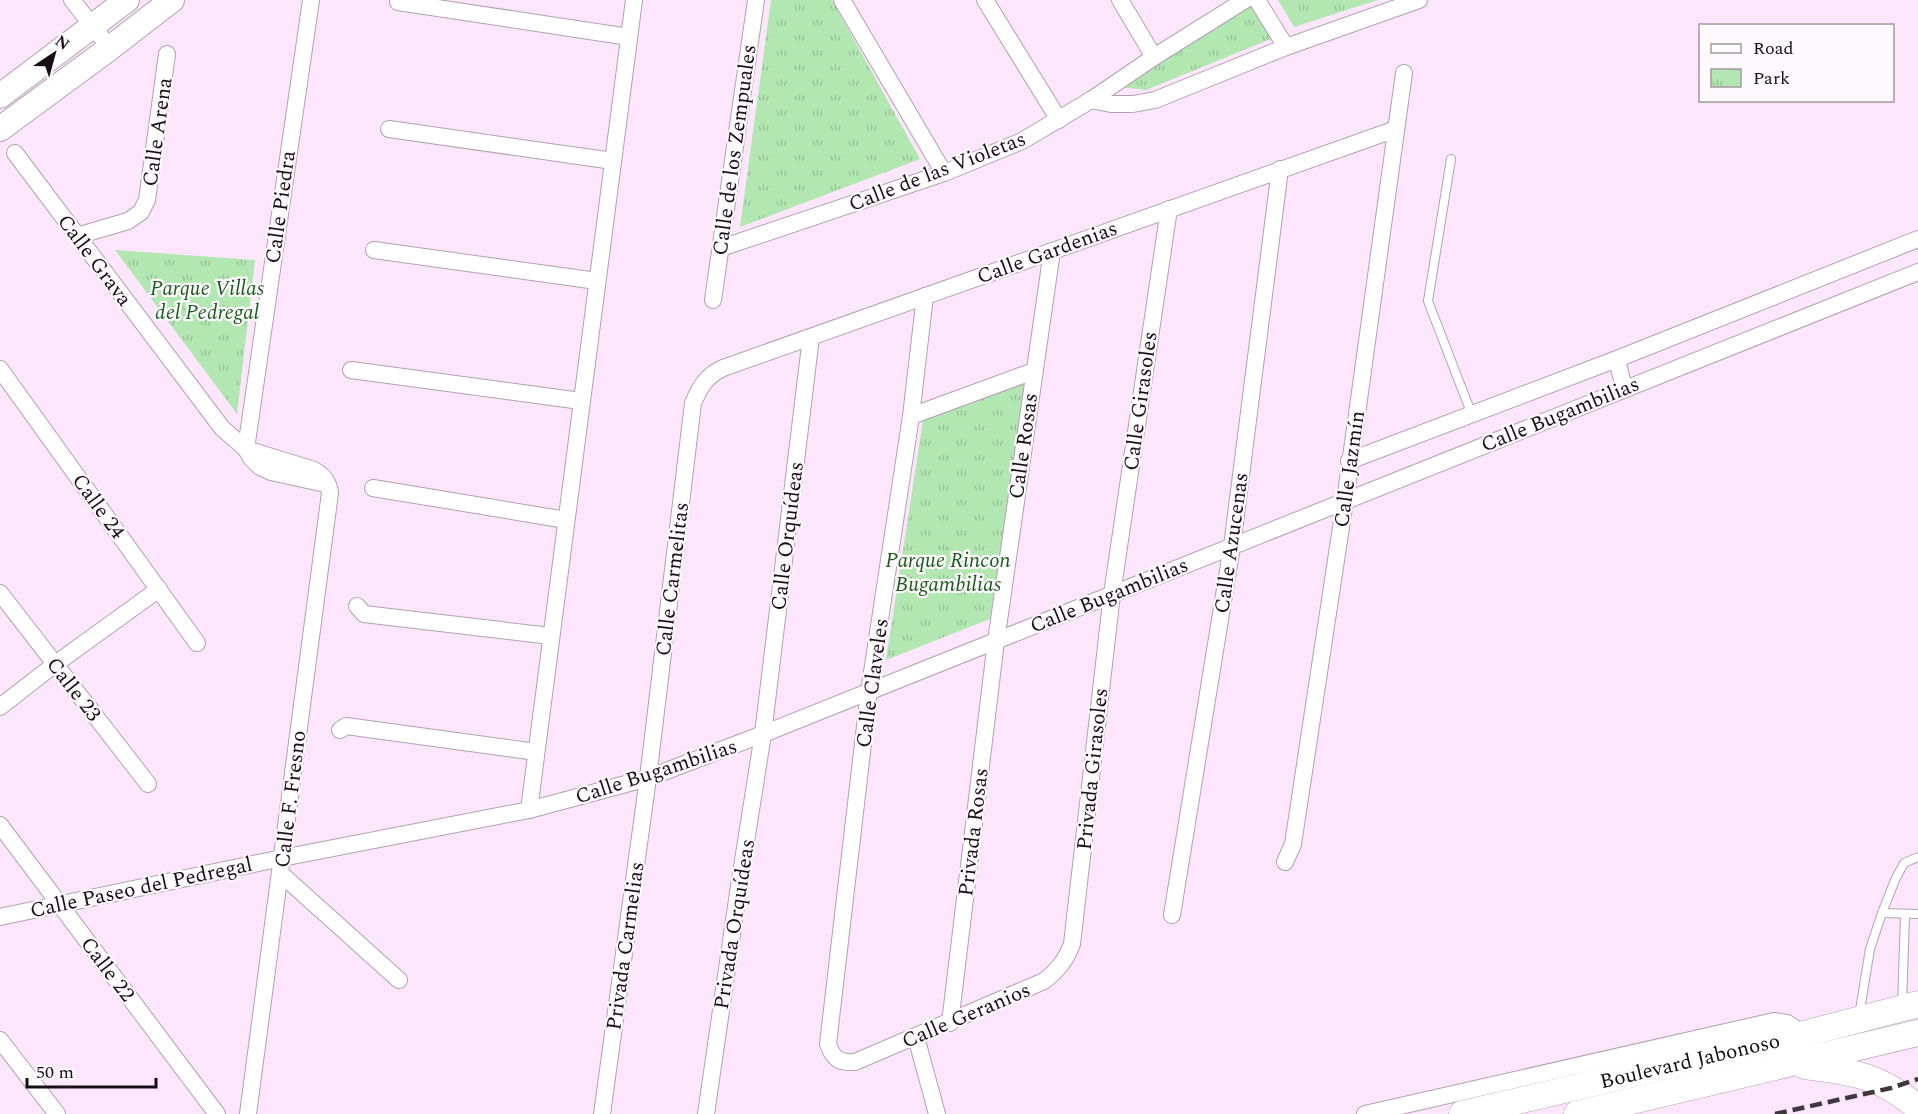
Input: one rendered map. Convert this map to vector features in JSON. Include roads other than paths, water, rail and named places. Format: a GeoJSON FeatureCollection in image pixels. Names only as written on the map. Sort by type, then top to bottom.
{"type":"FeatureCollection","features":[{"type":"Feature","properties":{"kind":"main road","name":"Boulevard Jabonoso"},"geometry":{"type":"LineString","coordinates":[[1462,1114],[1910,1007]]}},
{"type":"Feature","properties":{"kind":"main road","name":"Boulevard Jabonoso"},"geometry":{"type":"LineString","coordinates":[[1577,1114],[1918,1033]]}},
{"type":"Feature","properties":{"kind":"main road"},"geometry":{"type":"LineString","coordinates":[[1787,1064],[1845,1071],[1872,1078],[1891,1088],[1918,1108]]}},
{"type":"Feature","properties":{"kind":"street"},"geometry":{"type":"LineString","coordinates":[[72,0],[110,48]]}},
{"type":"Feature","properties":{"kind":"street"},"geometry":{"type":"LineString","coordinates":[[0,96],[127,0]]}},
{"type":"Feature","properties":{"kind":"street"},"geometry":{"type":"LineString","coordinates":[[0,129],[172,0]]}},
{"type":"Feature","properties":{"kind":"street","name":"Calle Piedra"},"geometry":{"type":"LineString","coordinates":[[246,449],[311,0]]}},
{"type":"Feature","properties":{"kind":"street"},"geometry":{"type":"LineString","coordinates":[[529,810],[633,0]]}},
{"type":"Feature","properties":{"kind":"street","name":"Calle de los Zempuales"},"geometry":{"type":"LineString","coordinates":[[713,300],[756,0]]}},
{"type":"Feature","properties":{"kind":"street"},"geometry":{"type":"LineString","coordinates":[[842,0],[944,173]]}},
{"type":"Feature","properties":{"kind":"street"},"geometry":{"type":"LineString","coordinates":[[985,0],[1059,120]]}},
{"type":"Feature","properties":{"kind":"street"},"geometry":{"type":"LineString","coordinates":[[1120,0],[1154,57]]}},
{"type":"Feature","properties":{"kind":"street","name":"Calle de las Violetas"},"geometry":{"type":"LineString","coordinates":[[721,248],[944,173],[1022,141],[1091,100],[1245,0]]}},
{"type":"Feature","properties":{"kind":"street"},"geometry":{"type":"LineString","coordinates":[[1257,0],[1286,48]]}},
{"type":"Feature","properties":{"kind":"street"},"geometry":{"type":"LineString","coordinates":[[1091,100],[1111,104],[1132,104],[1155,100],[1286,48],[1419,0]]}},
{"type":"Feature","properties":{"kind":"street"},"geometry":{"type":"LineString","coordinates":[[398,2],[629,37]]}},
{"type":"Feature","properties":{"kind":"street","name":"Calle Arena"},"geometry":{"type":"LineString","coordinates":[[77,236],[128,221],[141,212],[147,200],[167,54]]}},
{"type":"Feature","properties":{"kind":"street","name":"Calle Jazmín"},"geometry":{"type":"LineString","coordinates":[[1285,862],[1293,844],[1345,501],[1404,73]]}},
{"type":"Feature","properties":{"kind":"street"},"geometry":{"type":"LineString","coordinates":[[389,129],[613,161]]}},
{"type":"Feature","properties":{"kind":"street","name":"Calle Gardenias"},"geometry":{"type":"LineString","coordinates":[[702,383],[712,373],[723,368],[1396,129]]}},
{"type":"Feature","properties":{"kind":"street","name":"Calle Grava"},"geometry":{"type":"LineString","coordinates":[[15,153],[222,428],[246,449],[314,470],[328,484]]}},
{"type":"Feature","properties":{"kind":"street","name":"Calle Azucenas"},"geometry":{"type":"LineString","coordinates":[[1172,915],[1232,546],[1280,169]]}},
{"type":"Feature","properties":{"kind":"street","name":"Calle Girasoles"},"geometry":{"type":"LineString","coordinates":[[1112,594],[1169,209]]}},
{"type":"Feature","properties":{"kind":"street","name":"Calle Bugambilias"},"geometry":{"type":"LineString","coordinates":[[1349,462],[1617,359],[1918,239]]}},
{"type":"Feature","properties":{"kind":"street"},"geometry":{"type":"LineString","coordinates":[[374,250],[597,281]]}},
{"type":"Feature","properties":{"kind":"street","name":"Calle Rosas"},"geometry":{"type":"LineString","coordinates":[[996,641],[1052,251]]}},
{"type":"Feature","properties":{"kind":"street","name":"Calle Bugambilias"},"geometry":{"type":"LineString","coordinates":[[281,865],[529,810],[648,778],[870,692],[1918,272]]}},
{"type":"Feature","properties":{"kind":"street","name":"Calle Claveles"},"geometry":{"type":"LineString","coordinates":[[844,1063],[836,1060],[828,1044],[870,692],[911,416],[925,296]]}},
{"type":"Feature","properties":{"kind":"street","name":"Calle Orquídeas"},"geometry":{"type":"LineString","coordinates":[[764,734],[811,337]]}},
{"type":"Feature","properties":{"kind":"street"},"geometry":{"type":"LineString","coordinates":[[1617,359],[1624,389]]}},
{"type":"Feature","properties":{"kind":"street","name":"Calle 24"},"geometry":{"type":"LineString","coordinates":[[0,369],[197,643]]}},
{"type":"Feature","properties":{"kind":"street"},"geometry":{"type":"LineString","coordinates":[[351,370],[581,401]]}},
{"type":"Feature","properties":{"kind":"street"},"geometry":{"type":"LineString","coordinates":[[911,416],[1034,371]]}},
{"type":"Feature","properties":{"kind":"street","name":"Calle Carmelitas"},"geometry":{"type":"LineString","coordinates":[[648,778],[693,404],[702,383]]}},
{"type":"Feature","properties":{"kind":"street","name":"Calle F. Fresno"},"geometry":{"type":"LineString","coordinates":[[248,1114],[330,498],[328,484]]}},
{"type":"Feature","properties":{"kind":"street"},"geometry":{"type":"LineString","coordinates":[[373,488],[566,520]]}},
{"type":"Feature","properties":{"kind":"street"},"geometry":{"type":"LineString","coordinates":[[0,707],[54,664],[159,589]]}},
{"type":"Feature","properties":{"kind":"street","name":"Calle 23"},"geometry":{"type":"LineString","coordinates":[[0,593],[148,784]]}},
{"type":"Feature","properties":{"kind":"street","name":"Privada Girasoles"},"geometry":{"type":"LineString","coordinates":[[1072,944],[1112,594]]}},
{"type":"Feature","properties":{"kind":"street"},"geometry":{"type":"LineString","coordinates":[[357,606],[363,614],[551,636]]}},
{"type":"Feature","properties":{"kind":"street","name":"Privada Rosas"},"geometry":{"type":"LineString","coordinates":[[950,1023],[996,641]]}},
{"type":"Feature","properties":{"kind":"street"},"geometry":{"type":"LineString","coordinates":[[340,730],[346,726],[536,752]]}},
{"type":"Feature","properties":{"kind":"street","name":"Privada Orquídeas"},"geometry":{"type":"LineString","coordinates":[[706,1114],[764,734]]}},
{"type":"Feature","properties":{"kind":"street","name":"Privada Carmelias"},"geometry":{"type":"LineString","coordinates":[[602,1114],[648,778]]}},
{"type":"Feature","properties":{"kind":"street","name":"Calle 22"},"geometry":{"type":"LineString","coordinates":[[0,825],[217,1114]]}},
{"type":"Feature","properties":{"kind":"street"},"geometry":{"type":"LineString","coordinates":[[281,865],[399,980]]}},
{"type":"Feature","properties":{"kind":"street","name":"Calle Paseo del Pedregal"},"geometry":{"type":"LineString","coordinates":[[0,917],[60,904],[281,865]]}},
{"type":"Feature","properties":{"kind":"street","name":"Calle Geranios"},"geometry":{"type":"LineString","coordinates":[[844,1063],[855,1062],[916,1037],[1044,981],[1057,971],[1067,958],[1072,944]]}},
{"type":"Feature","properties":{"kind":"street"},"geometry":{"type":"LineString","coordinates":[[1365,1114],[1774,1021],[1787,1023],[1804,1034]]}},
{"type":"Feature","properties":{"kind":"street"},"geometry":{"type":"LineString","coordinates":[[916,1037],[937,1114]]}},
{"type":"Feature","properties":{"kind":"street"},"geometry":{"type":"LineString","coordinates":[[0,1040],[57,1114]]}},
{"type":"Feature","properties":{"kind":"lane"},"geometry":{"type":"LineString","coordinates":[[1451,159],[1428,301],[1472,415]]}},
{"type":"Feature","properties":{"kind":"lane"},"geometry":{"type":"LineString","coordinates":[[1858,1020],[1870,949],[1882,913],[1895,880],[1905,864],[1918,857]]}},
{"type":"Feature","properties":{"kind":"lane"},"geometry":{"type":"LineString","coordinates":[[1882,913],[1918,914]]}},
{"type":"Feature","properties":{"kind":"lane"},"geometry":{"type":"LineString","coordinates":[[1905,914],[1910,1007]]}},
{"type":"Feature","properties":{"kind":"railway"},"geometry":{"type":"LineString","coordinates":[[1775,1114],[1891,1088],[1918,1079]]}},
{"type":"Feature","properties":{"kind":"park label","name":"Parque Villas del Pedregal"},"geometry":{"type":"Point","coordinates":[207,300]}},
{"type":"Feature","properties":{"kind":"park label","name":"Parque Rincon Bugambilias"},"geometry":{"type":"Point","coordinates":[948,572]}}]}
